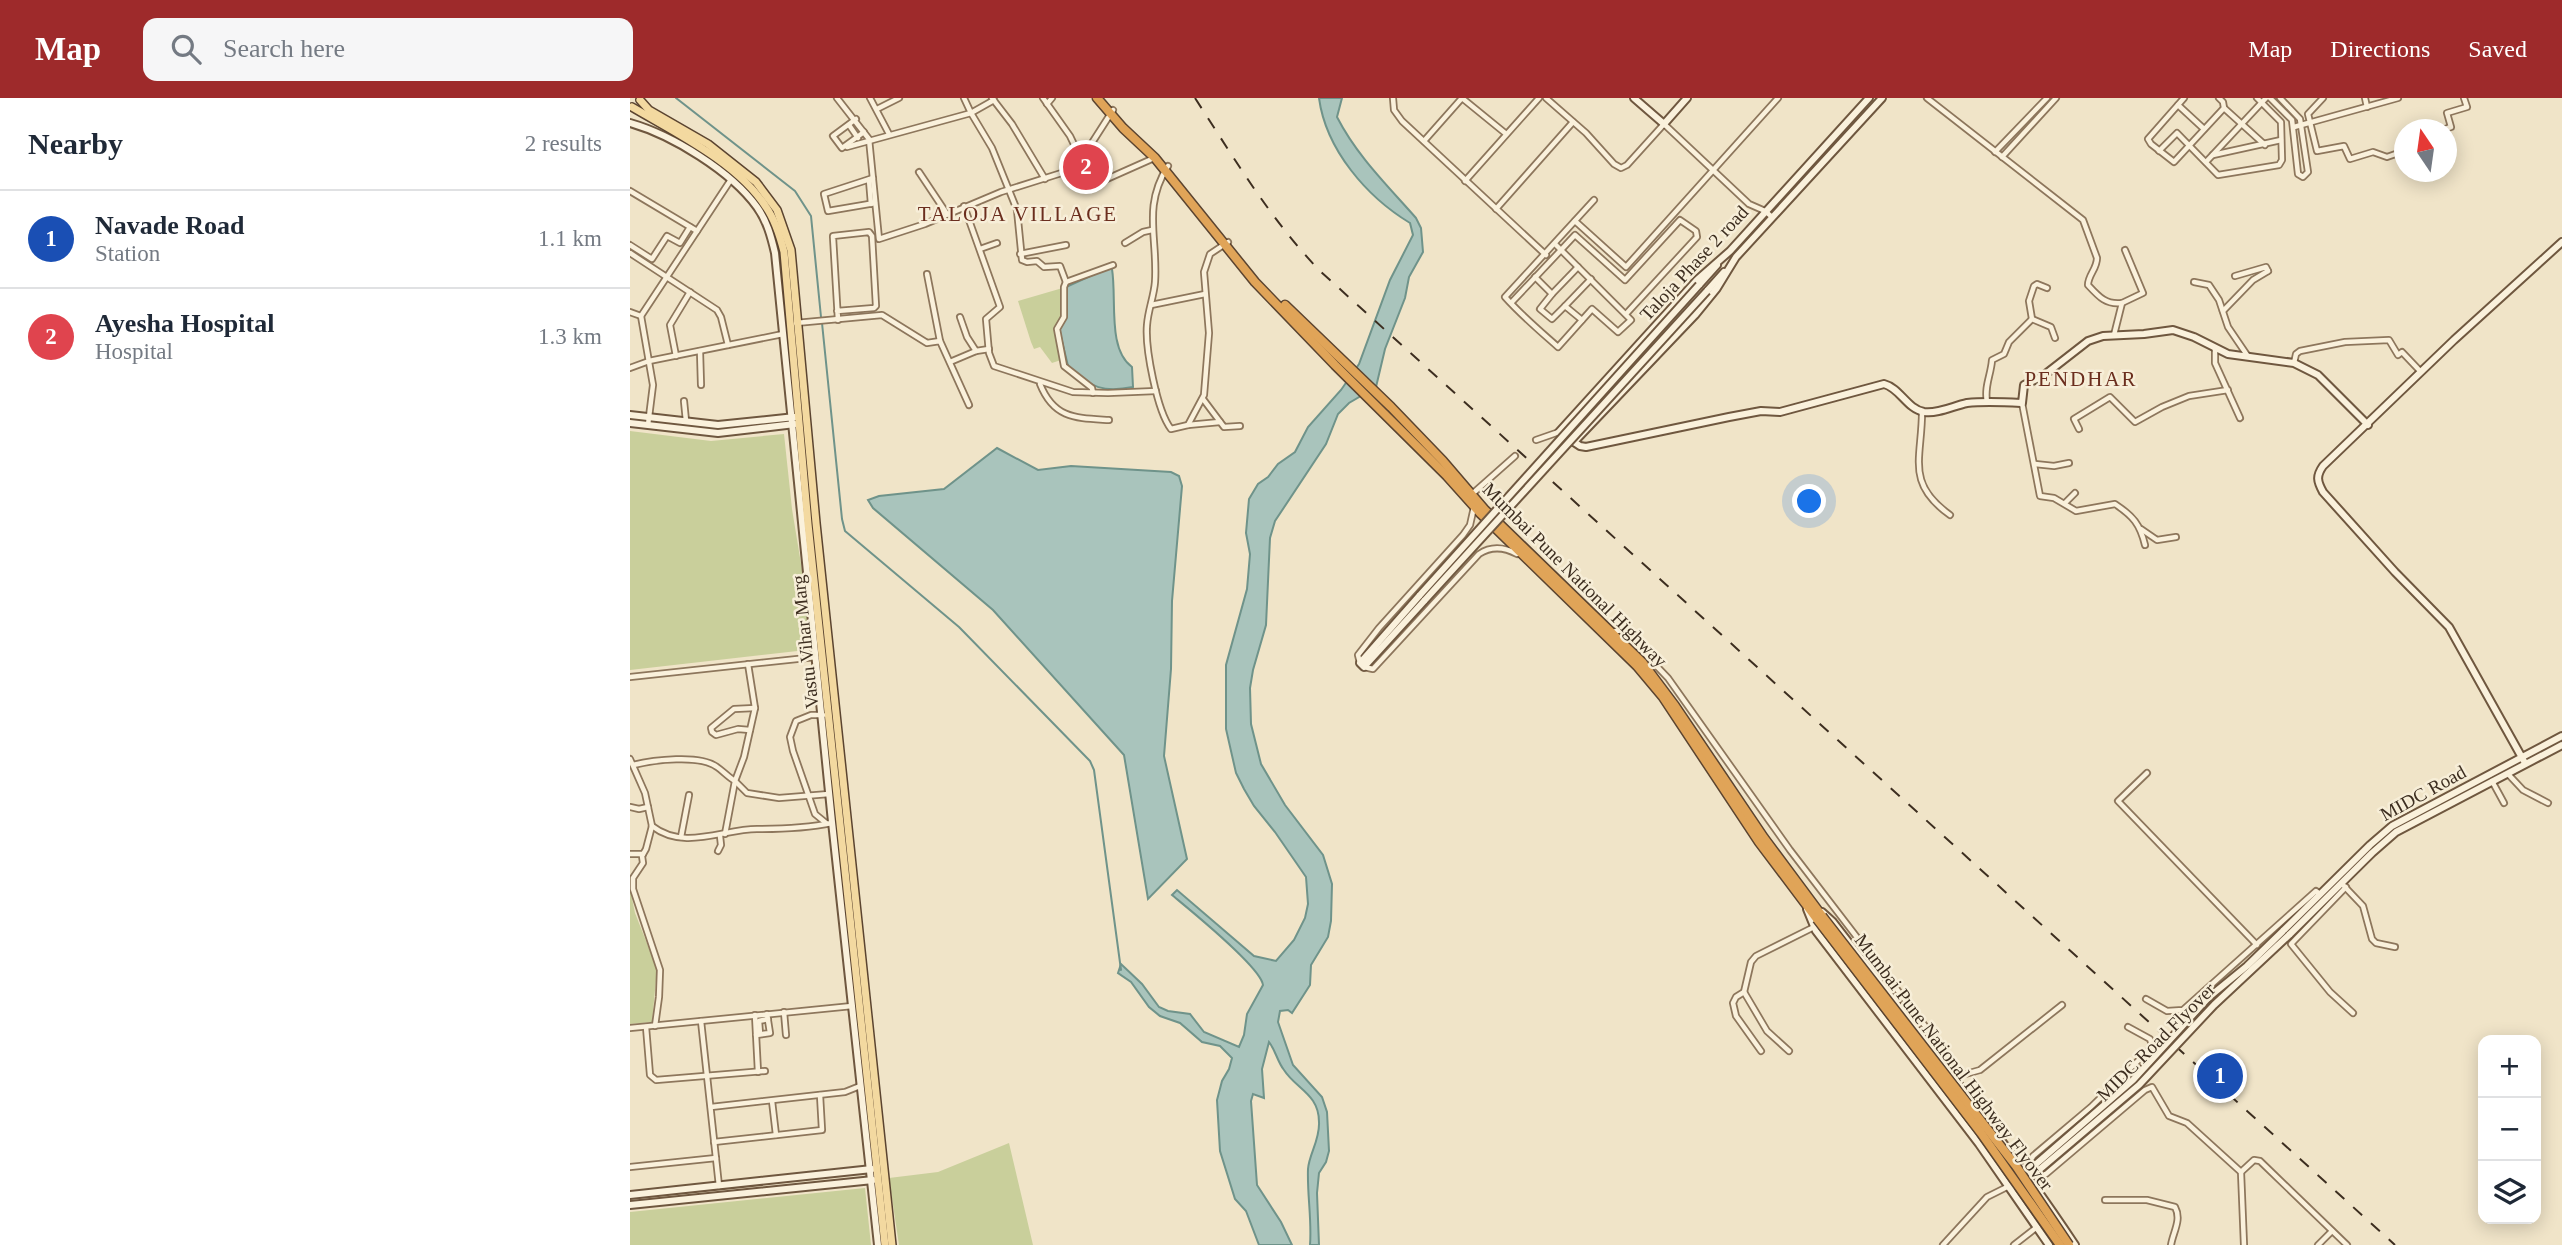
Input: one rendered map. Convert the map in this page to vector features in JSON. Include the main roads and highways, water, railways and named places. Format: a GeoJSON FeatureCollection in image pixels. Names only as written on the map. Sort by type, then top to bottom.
{"type":"FeatureCollection","features":[{"type":"Feature","properties":{"kind":"highway"},"geometry":{"type":"LineString","coordinates":[[1097,98],[1167,169],[1226,243]]}},
{"type":"Feature","properties":{"kind":"highway"},"geometry":{"type":"LineString","coordinates":[[1104,98],[1112,112],[1167,169]]}},
{"type":"Feature","properties":{"kind":"highway","name":"Mumbai Pune National Highway"},"geometry":{"type":"LineString","coordinates":[[1226,243],[1343,359],[1388,411],[1470,496],[1612,632],[1658,682],[1808,903]]}},
{"type":"Feature","properties":{"kind":"highway","name":"Mumbai Pune National Highway"},"geometry":{"type":"LineString","coordinates":[[1226,243],[1242,268],[1335,365],[1388,411]]}},
{"type":"Feature","properties":{"kind":"highway","name":"Mumbai Pune National Highway"},"geometry":{"type":"LineString","coordinates":[[1470,496],[1475,506],[1623,651],[1663,697],[1759,842],[1808,903]]}},
{"type":"Feature","properties":{"kind":"highway","name":"Mumbai Pune National Highway Flyover"},"geometry":{"type":"LineString","coordinates":[[1808,903],[1818,921],[1981,1133],[2060,1245]]}},
{"type":"Feature","properties":{"kind":"highway","name":"Mumbai Pune National Highway Flyover"},"geometry":{"type":"LineString","coordinates":[[1818,921],[2015,1166],[2069,1245]]}},
{"type":"Feature","properties":{"kind":"main road"},"geometry":{"type":"LineString","coordinates":[[631,107],[638,105],[640,99]]}},
{"type":"Feature","properties":{"kind":"main road"},"geometry":{"type":"LineString","coordinates":[[640,99],[649,110],[715,149],[756,182],[770,198],[781,218],[791,250],[799,323]]}},
{"type":"Feature","properties":{"kind":"main road","name":"Vastu Vihar Marg"},"geometry":{"type":"LineString","coordinates":[[631,107],[710,155],[751,188],[774,220],[784,252],[799,323],[799,420],[884,1245]]}},
{"type":"Feature","properties":{"kind":"main road"},"geometry":{"type":"LineString","coordinates":[[878,1179],[892,1245]]}},
{"type":"Feature","properties":{"kind":"water"},"geometry":{"type":"Polygon","coordinates":[[[1319,98],[1342,98],[1337,117],[1363,157],[1416,218],[1421,228],[1423,252],[1409,277],[1405,298],[1385,349],[1376,387],[1349,403],[1338,414],[1326,444],[1275,521],[1270,538],[1266,625],[1250,688],[1251,724],[1261,764],[1285,805],[1323,855],[1332,884],[1328,937],[1311,965],[1310,985],[1292,1013],[1288,1010],[1280,1011],[1278,1022],[1293,1065],[1322,1097],[1327,1112],[1329,1151],[1319,1173],[1319,1245],[1310,1245],[1308,1169],[1318,1135],[1318,1113],[1311,1098],[1284,1070],[1269,1042],[1262,1069],[1264,1098],[1253,1094],[1251,1101],[1257,1185],[1292,1245],[1259,1245],[1246,1211],[1235,1199],[1220,1151],[1217,1100],[1232,1058],[1220,1046],[1202,1042],[1180,1023],[1160,1016],[1149,1007],[1131,982],[1118,973],[1121,964],[1142,984],[1159,1007],[1190,1014],[1204,1032],[1239,1047],[1247,1014],[1263,985],[1238,953],[1172,895],[1177,890],[1254,956],[1276,961],[1294,940],[1305,918],[1308,904],[1306,877],[1244,789],[1236,773],[1226,729],[1226,665],[1247,589],[1250,554],[1246,533],[1249,499],[1258,484],[1295,452],[1308,427],[1341,390],[1359,364],[1390,280],[1413,235],[1410,223],[1364,186],[1340,154],[1330,136],[1319,98]]]}},
{"type":"Feature","properties":{"kind":"water"},"geometry":{"type":"Polygon","coordinates":[[[1108,268],[1112,269],[1116,336],[1124,359],[1132,367],[1133,387],[1105,389],[1085,381],[1069,370],[1059,329],[1067,315],[1066,287],[1108,268]]]}},
{"type":"Feature","properties":{"kind":"water"},"geometry":{"type":"Polygon","coordinates":[[[997,448],[1038,470],[1071,466],[1171,472],[1179,476],[1182,486],[1172,601],[1171,669],[1164,756],[1187,859],[1148,899],[1124,755],[993,610],[873,508],[868,500],[879,496],[944,489],[997,448]]]}},
{"type":"Feature","properties":{"kind":"waterway"},"geometry":{"type":"LineString","coordinates":[[676,98],[795,191],[811,216],[821,317]]}},
{"type":"Feature","properties":{"kind":"waterway"},"geometry":{"type":"LineString","coordinates":[[822,323],[845,531],[959,627],[1090,761],[1094,770],[1121,970]]}},
{"type":"Feature","properties":{"kind":"railway"},"geometry":{"type":"LineString","coordinates":[[1195,98],[1269,209],[1320,271],[2395,1245]]}},
{"type":"Feature","properties":{"kind":"place","name":"Ayesha Hospital"},"geometry":{"type":"Point","coordinates":[1086,167]}},
{"type":"Feature","properties":{"kind":"place","name":"Navade Road"},"geometry":{"type":"Point","coordinates":[2220,1076]}},
{"type":"Feature","properties":{"kind":"district","name":"TALOJA VILLAGE"},"geometry":{"type":"Point","coordinates":[1018,214]}},
{"type":"Feature","properties":{"kind":"district","name":"PENDHAR"},"geometry":{"type":"Point","coordinates":[2081,379]}}]}
